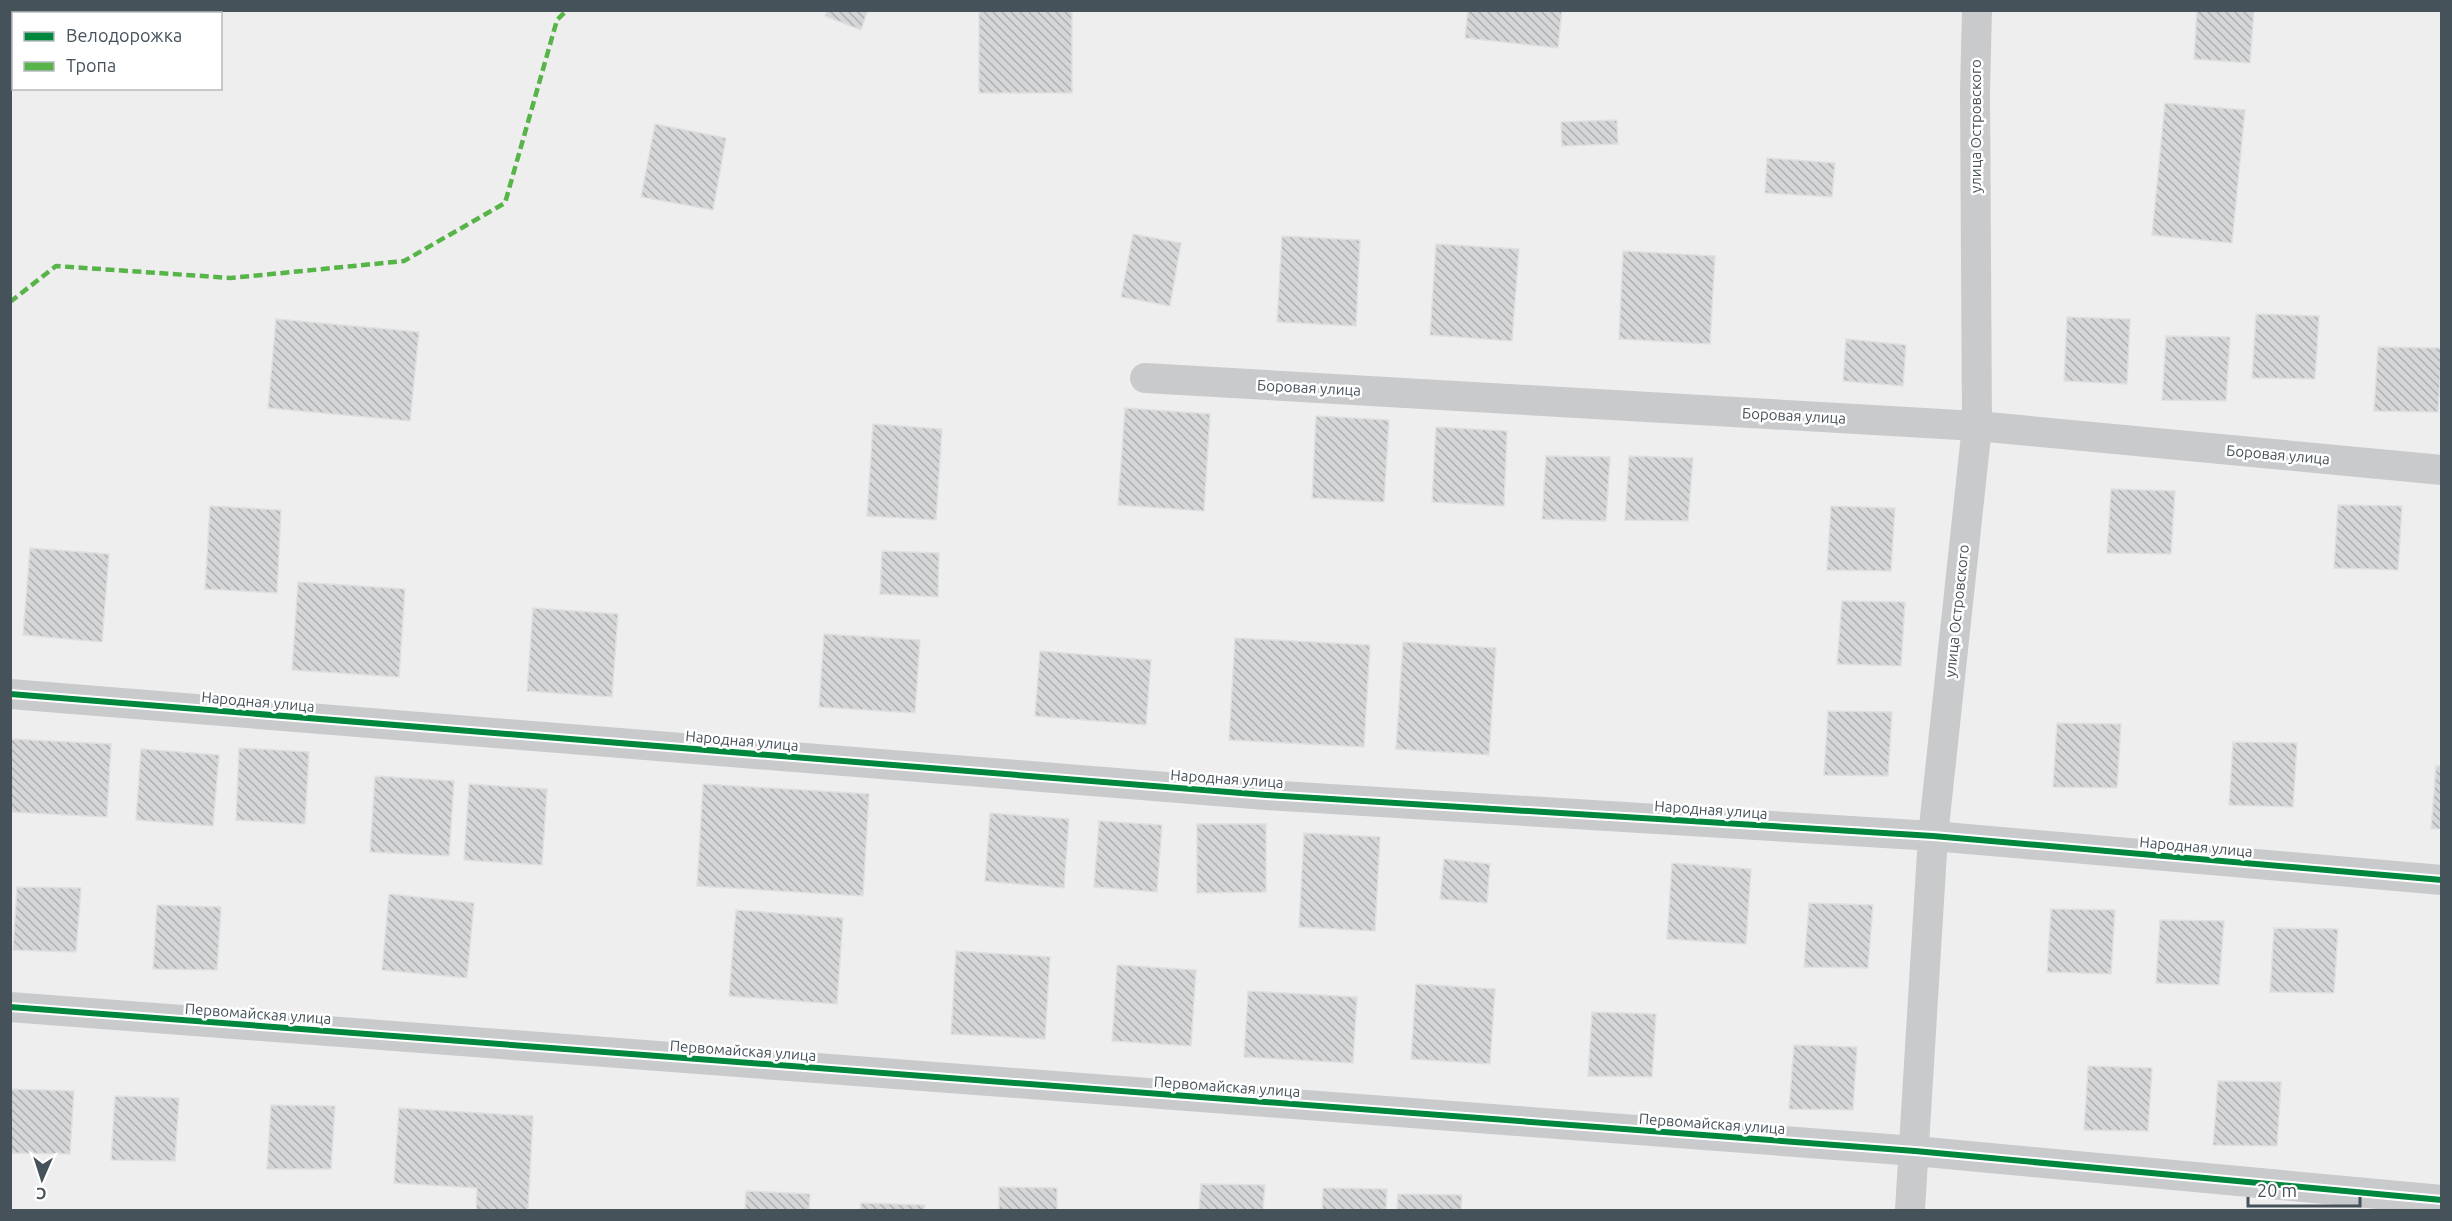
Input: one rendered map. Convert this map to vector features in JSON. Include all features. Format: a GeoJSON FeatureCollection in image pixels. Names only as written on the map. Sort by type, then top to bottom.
{"type":"FeatureCollection","features":[{"type":"Feature","properties":{"kind":"street","name":"улица Островского"},"geometry":{"type":"LineString","coordinates":[[1910,1210],[1933,836],[1977,426],[1975,92],[1977,10]]}},
{"type":"Feature","properties":{"kind":"street","name":"Боровая улица"},"geometry":{"type":"LineString","coordinates":[[1145,378],[1977,426],[2442,470]]}},
{"type":"Feature","properties":{"kind":"street","name":"Народная улица"},"geometry":{"type":"LineString","coordinates":[[10,694],[1266,795],[1933,836],[2442,880]]}},
{"type":"Feature","properties":{"kind":"street","name":"Первомайская улица"},"geometry":{"type":"LineString","coordinates":[[10,1007],[1915,1151],[2442,1200]]}},
{"type":"Feature","properties":{"kind":"building"},"geometry":{"type":"Polygon","coordinates":[[[827,10],[868,10],[861,30],[825,16],[827,10]]]}},
{"type":"Feature","properties":{"kind":"building"},"geometry":{"type":"Polygon","coordinates":[[[979,10],[1072,10],[1072,93],[979,93],[979,10]]]}},
{"type":"Feature","properties":{"kind":"building"},"geometry":{"type":"Polygon","coordinates":[[[1468,10],[1562,10],[1558,48],[1465,38],[1468,10]]]}},
{"type":"Feature","properties":{"kind":"building"},"geometry":{"type":"Polygon","coordinates":[[[2197,10],[2254,10],[2250,63],[2194,59],[2197,10]]]}},
{"type":"Feature","properties":{"kind":"building"},"geometry":{"type":"Polygon","coordinates":[[[2165,103],[2245,110],[2232,243],[2152,235],[2165,103]]]}},
{"type":"Feature","properties":{"kind":"building"},"geometry":{"type":"Polygon","coordinates":[[[1617,120],[1618,144],[1562,146],[1561,122],[1617,120]]]}},
{"type":"Feature","properties":{"kind":"building"},"geometry":{"type":"Polygon","coordinates":[[[655,124],[726,138],[713,210],[641,197],[655,124]]]}},
{"type":"Feature","properties":{"kind":"building"},"geometry":{"type":"Polygon","coordinates":[[[1767,158],[1835,163],[1832,197],[1765,193],[1767,158]]]}},
{"type":"Feature","properties":{"kind":"building"},"geometry":{"type":"Polygon","coordinates":[[[1133,234],[1181,243],[1170,306],[1121,297],[1133,234]]]}},
{"type":"Feature","properties":{"kind":"building"},"geometry":{"type":"Polygon","coordinates":[[[1282,236],[1360,240],[1356,326],[1277,322],[1282,236]]]}},
{"type":"Feature","properties":{"kind":"building"},"geometry":{"type":"Polygon","coordinates":[[[1436,244],[1519,249],[1512,341],[1430,335],[1436,244]]]}},
{"type":"Feature","properties":{"kind":"building"},"geometry":{"type":"Polygon","coordinates":[[[1623,251],[1715,256],[1710,344],[1619,339],[1623,251]]]}},
{"type":"Feature","properties":{"kind":"building"},"geometry":{"type":"Polygon","coordinates":[[[2256,314],[2319,316],[2315,379],[2252,378],[2256,314]]]}},
{"type":"Feature","properties":{"kind":"building"},"geometry":{"type":"Polygon","coordinates":[[[2067,317],[2130,319],[2127,384],[2064,381],[2067,317]]]}},
{"type":"Feature","properties":{"kind":"building"},"geometry":{"type":"Polygon","coordinates":[[[276,319],[419,332],[410,421],[268,408],[276,319]]]}},
{"type":"Feature","properties":{"kind":"building"},"geometry":{"type":"Polygon","coordinates":[[[2166,336],[2230,337],[2226,401],[2162,400],[2166,336]]]}},
{"type":"Feature","properties":{"kind":"building"},"geometry":{"type":"Polygon","coordinates":[[[1846,339],[1906,345],[1903,386],[1843,381],[1846,339]]]}},
{"type":"Feature","properties":{"kind":"building"},"geometry":{"type":"Polygon","coordinates":[[[2378,347],[2442,348],[2438,412],[2374,411],[2378,347]]]}},
{"type":"Feature","properties":{"kind":"building"},"geometry":{"type":"Polygon","coordinates":[[[1125,408],[1210,414],[1204,511],[1118,505],[1125,408]]]}},
{"type":"Feature","properties":{"kind":"building"},"geometry":{"type":"Polygon","coordinates":[[[1316,416],[1389,420],[1384,502],[1312,498],[1316,416]]]}},
{"type":"Feature","properties":{"kind":"building"},"geometry":{"type":"Polygon","coordinates":[[[873,424],[942,429],[936,520],[867,516],[873,424]]]}},
{"type":"Feature","properties":{"kind":"building"},"geometry":{"type":"Polygon","coordinates":[[[1436,427],[1507,431],[1504,506],[1432,502],[1436,427]]]}},
{"type":"Feature","properties":{"kind":"building"},"geometry":{"type":"Polygon","coordinates":[[[1546,456],[1610,457],[1606,521],[1542,519],[1546,456]]]}},
{"type":"Feature","properties":{"kind":"building"},"geometry":{"type":"Polygon","coordinates":[[[1629,456],[1693,458],[1688,521],[1625,520],[1629,456]]]}},
{"type":"Feature","properties":{"kind":"building"},"geometry":{"type":"Polygon","coordinates":[[[2111,489],[2175,491],[2171,554],[2107,553],[2111,489]]]}},
{"type":"Feature","properties":{"kind":"building"},"geometry":{"type":"Polygon","coordinates":[[[2338,505],[2402,506],[2398,570],[2334,568],[2338,505]]]}},
{"type":"Feature","properties":{"kind":"building"},"geometry":{"type":"Polygon","coordinates":[[[210,506],[281,510],[277,593],[205,589],[210,506]]]}},
{"type":"Feature","properties":{"kind":"building"},"geometry":{"type":"Polygon","coordinates":[[[1831,506],[1895,508],[1891,571],[1827,570],[1831,506]]]}},
{"type":"Feature","properties":{"kind":"building"},"geometry":{"type":"Polygon","coordinates":[[[30,548],[109,554],[102,642],[23,635],[30,548]]]}},
{"type":"Feature","properties":{"kind":"building"},"geometry":{"type":"Polygon","coordinates":[[[882,551],[939,553],[938,597],[880,594],[882,551]]]}},
{"type":"Feature","properties":{"kind":"building"},"geometry":{"type":"Polygon","coordinates":[[[298,582],[405,589],[399,677],[292,670],[298,582]]]}},
{"type":"Feature","properties":{"kind":"building"},"geometry":{"type":"Polygon","coordinates":[[[1842,601],[1905,602],[1901,666],[1837,664],[1842,601]]]}},
{"type":"Feature","properties":{"kind":"building"},"geometry":{"type":"Polygon","coordinates":[[[533,608],[618,614],[612,697],[527,691],[533,608]]]}},
{"type":"Feature","properties":{"kind":"building"},"geometry":{"type":"Polygon","coordinates":[[[824,634],[920,640],[915,713],[819,707],[824,634]]]}},
{"type":"Feature","properties":{"kind":"building"},"geometry":{"type":"Polygon","coordinates":[[[1235,638],[1370,645],[1364,747],[1229,740],[1235,638]]]}},
{"type":"Feature","properties":{"kind":"building"},"geometry":{"type":"Polygon","coordinates":[[[1403,642],[1496,648],[1489,755],[1396,749],[1403,642]]]}},
{"type":"Feature","properties":{"kind":"building"},"geometry":{"type":"Polygon","coordinates":[[[1040,651],[1151,660],[1146,725],[1035,716],[1040,651]]]}},
{"type":"Feature","properties":{"kind":"building"},"geometry":{"type":"Polygon","coordinates":[[[1828,711],[1892,712],[1888,776],[1824,775],[1828,711]]]}},
{"type":"Feature","properties":{"kind":"building"},"geometry":{"type":"Polygon","coordinates":[[[2057,723],[2121,724],[2117,788],[2053,787],[2057,723]]]}},
{"type":"Feature","properties":{"kind":"building"},"geometry":{"type":"Polygon","coordinates":[[[11,739],[111,744],[107,817],[10,812],[11,739]]]}},
{"type":"Feature","properties":{"kind":"building"},"geometry":{"type":"Polygon","coordinates":[[[2233,742],[2297,743],[2293,807],[2229,805],[2233,742]]]}},
{"type":"Feature","properties":{"kind":"building"},"geometry":{"type":"Polygon","coordinates":[[[239,748],[309,752],[305,824],[236,820],[239,748]]]}},
{"type":"Feature","properties":{"kind":"building"},"geometry":{"type":"Polygon","coordinates":[[[141,749],[219,755],[213,826],[136,820],[141,749]]]}},
{"type":"Feature","properties":{"kind":"building"},"geometry":{"type":"Polygon","coordinates":[[[2436,766],[2442,766],[2442,829],[2431,829],[2436,766]]]}},
{"type":"Feature","properties":{"kind":"building"},"geometry":{"type":"Polygon","coordinates":[[[375,776],[454,781],[449,856],[370,852],[375,776]]]}},
{"type":"Feature","properties":{"kind":"building"},"geometry":{"type":"Polygon","coordinates":[[[469,784],[547,789],[542,865],[464,860],[469,784]]]}},
{"type":"Feature","properties":{"kind":"building"},"geometry":{"type":"Polygon","coordinates":[[[703,784],[869,794],[863,896],[697,886],[703,784]]]}},
{"type":"Feature","properties":{"kind":"building"},"geometry":{"type":"Polygon","coordinates":[[[990,813],[1069,819],[1064,888],[985,881],[990,813]]]}},
{"type":"Feature","properties":{"kind":"building"},"geometry":{"type":"Polygon","coordinates":[[[1099,821],[1162,825],[1157,892],[1094,887],[1099,821]]]}},
{"type":"Feature","properties":{"kind":"building"},"geometry":{"type":"Polygon","coordinates":[[[1197,824],[1266,824],[1266,892],[1197,893],[1197,824]]]}},
{"type":"Feature","properties":{"kind":"building"},"geometry":{"type":"Polygon","coordinates":[[[1304,833],[1380,837],[1375,931],[1299,927],[1304,833]]]}},
{"type":"Feature","properties":{"kind":"building"},"geometry":{"type":"Polygon","coordinates":[[[1444,859],[1490,864],[1487,903],[1440,899],[1444,859]]]}},
{"type":"Feature","properties":{"kind":"building"},"geometry":{"type":"Polygon","coordinates":[[[1672,863],[1751,869],[1746,944],[1667,939],[1672,863]]]}},
{"type":"Feature","properties":{"kind":"building"},"geometry":{"type":"Polygon","coordinates":[[[17,887],[81,888],[76,952],[13,950],[17,887]]]}},
{"type":"Feature","properties":{"kind":"building"},"geometry":{"type":"Polygon","coordinates":[[[389,894],[474,903],[467,978],[382,970],[389,894]]]}},
{"type":"Feature","properties":{"kind":"building"},"geometry":{"type":"Polygon","coordinates":[[[1809,903],[1873,905],[1868,968],[1804,967],[1809,903]]]}},
{"type":"Feature","properties":{"kind":"building"},"geometry":{"type":"Polygon","coordinates":[[[157,905],[221,907],[217,970],[153,969],[157,905]]]}},
{"type":"Feature","properties":{"kind":"building"},"geometry":{"type":"Polygon","coordinates":[[[2051,909],[2115,910],[2111,974],[2047,972],[2051,909]]]}},
{"type":"Feature","properties":{"kind":"building"},"geometry":{"type":"Polygon","coordinates":[[[736,910],[843,918],[837,1004],[729,996],[736,910]]]}},
{"type":"Feature","properties":{"kind":"building"},"geometry":{"type":"Polygon","coordinates":[[[2160,920],[2224,921],[2219,985],[2156,983],[2160,920]]]}},
{"type":"Feature","properties":{"kind":"building"},"geometry":{"type":"Polygon","coordinates":[[[2274,928],[2338,929],[2334,993],[2270,992],[2274,928]]]}},
{"type":"Feature","properties":{"kind":"building"},"geometry":{"type":"Polygon","coordinates":[[[956,951],[1050,957],[1045,1039],[951,1034],[956,951]]]}},
{"type":"Feature","properties":{"kind":"building"},"geometry":{"type":"Polygon","coordinates":[[[1117,965],[1196,970],[1191,1046],[1112,1041],[1117,965]]]}},
{"type":"Feature","properties":{"kind":"building"},"geometry":{"type":"Polygon","coordinates":[[[1416,984],[1495,989],[1490,1064],[1411,1059],[1416,984]]]}},
{"type":"Feature","properties":{"kind":"building"},"geometry":{"type":"Polygon","coordinates":[[[1248,991],[1357,997],[1353,1063],[1244,1057],[1248,991]]]}},
{"type":"Feature","properties":{"kind":"building"},"geometry":{"type":"Polygon","coordinates":[[[1592,1012],[1656,1014],[1652,1077],[1588,1076],[1592,1012]]]}},
{"type":"Feature","properties":{"kind":"building"},"geometry":{"type":"Polygon","coordinates":[[[1794,1045],[1857,1047],[1853,1110],[1789,1109],[1794,1045]]]}},
{"type":"Feature","properties":{"kind":"building"},"geometry":{"type":"Polygon","coordinates":[[[2088,1066],[2152,1068],[2148,1131],[2084,1130],[2088,1066]]]}},
{"type":"Feature","properties":{"kind":"building"},"geometry":{"type":"Polygon","coordinates":[[[2218,1081],[2281,1082],[2277,1146],[2213,1145],[2218,1081]]]}},
{"type":"Feature","properties":{"kind":"building"},"geometry":{"type":"Polygon","coordinates":[[[10,1089],[74,1091],[70,1154],[10,1153],[10,1089]]]}},
{"type":"Feature","properties":{"kind":"building"},"geometry":{"type":"Polygon","coordinates":[[[115,1096],[179,1098],[175,1161],[111,1160],[115,1096]]]}},
{"type":"Feature","properties":{"kind":"building"},"geometry":{"type":"Polygon","coordinates":[[[271,1105],[335,1106],[331,1169],[267,1169],[271,1105]]]}},
{"type":"Feature","properties":{"kind":"building"},"geometry":{"type":"Polygon","coordinates":[[[399,1108],[533,1116],[528,1210],[476,1210],[477,1188],[394,1183],[399,1108]]]}},
{"type":"Feature","properties":{"kind":"building"},"geometry":{"type":"Polygon","coordinates":[[[1201,1184],[1265,1185],[1263,1210],[1199,1210],[1201,1184]]]}},
{"type":"Feature","properties":{"kind":"building"},"geometry":{"type":"Polygon","coordinates":[[[999,1187],[1057,1188],[1057,1210],[999,1210],[999,1187]]]}},
{"type":"Feature","properties":{"kind":"building"},"geometry":{"type":"Polygon","coordinates":[[[1323,1188],[1387,1189],[1386,1210],[1322,1210],[1323,1188]]]}},
{"type":"Feature","properties":{"kind":"building"},"geometry":{"type":"Polygon","coordinates":[[[746,1191],[810,1194],[809,1210],[745,1210],[746,1191]]]}},
{"type":"Feature","properties":{"kind":"building"},"geometry":{"type":"Polygon","coordinates":[[[1398,1194],[1462,1195],[1461,1210],[1397,1210],[1398,1194]]]}},
{"type":"Feature","properties":{"kind":"building"},"geometry":{"type":"Polygon","coordinates":[[[861,1203],[925,1205],[924,1210],[860,1210],[861,1203]]]}},
{"type":"Feature","properties":{"kind":"marked path"},"geometry":{"type":"LineString","coordinates":[[10,302],[56,266],[231,278],[404,261],[505,203],[557,20],[567,10]]}},
{"type":"Feature","properties":{"kind":"cycle path"},"geometry":{"type":"LineString","coordinates":[[10,694],[1266,795],[1933,836],[2442,880]]}},
{"type":"Feature","properties":{"kind":"cycle path"},"geometry":{"type":"LineString","coordinates":[[10,1007],[1915,1151],[2442,1200]]}}]}
